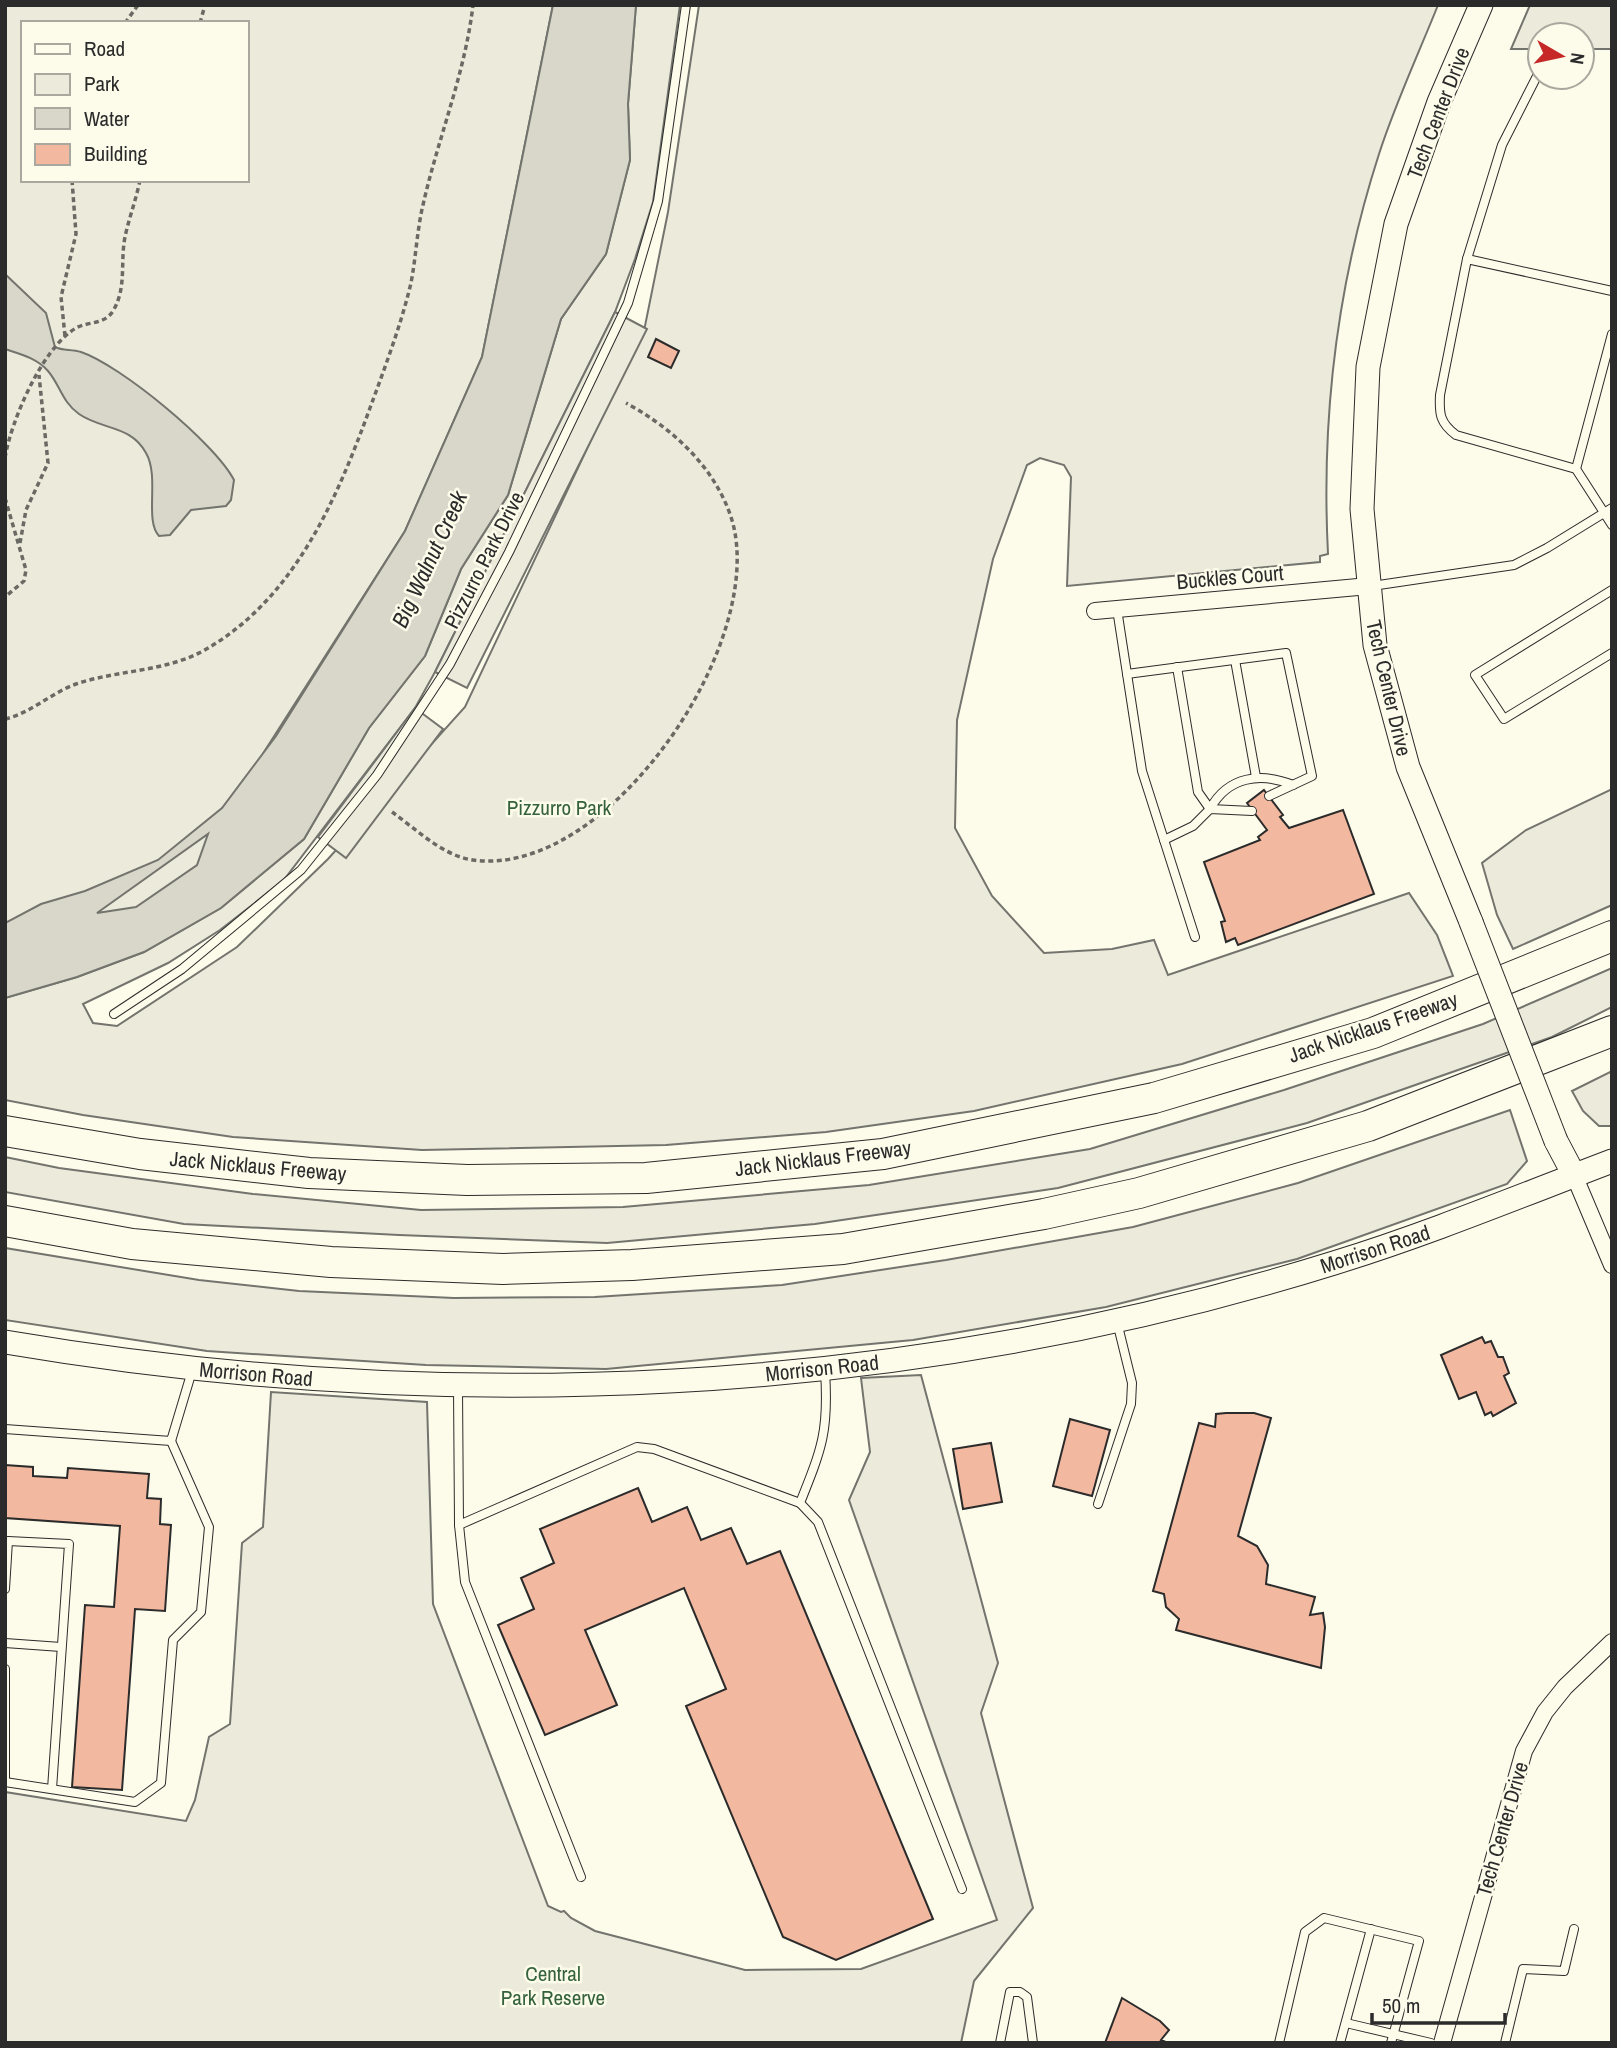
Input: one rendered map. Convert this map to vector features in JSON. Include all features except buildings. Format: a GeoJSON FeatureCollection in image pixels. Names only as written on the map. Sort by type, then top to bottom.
{"type":"FeatureCollection","features":[{"type":"Feature","properties":{"kind":"highway","name":"Jack Nicklaus Freeway"},"geometry":{"type":"LineString","coordinates":[[5,1131],[140,1154],[309,1173],[467,1180],[646,1178],[883,1154],[1154,1098],[1373,1033],[1612,936]]}},
{"type":"Feature","properties":{"kind":"highway"},"geometry":{"type":"LineString","coordinates":[[5,1221],[132,1244],[331,1262],[503,1269],[632,1265],[843,1249],[1044,1214],[1139,1193],[1368,1126],[1572,1049],[1612,1031]]}},
{"type":"Feature","properties":{"kind":"street","name":"Tech Center Drive"},"geometry":{"type":"LineString","coordinates":[[1481,5],[1439,102],[1396,224],[1368,367],[1362,509],[1375,645],[1408,767],[1556,1141],[1574,1175],[1612,1265]]}},
{"type":"Feature","properties":{"kind":"street","name":"Buckles Court"},"geometry":{"type":"LineString","coordinates":[[1095,611],[1369,586]]}},
{"type":"Feature","properties":{"kind":"street","name":"Morrison Road"},"geometry":{"type":"LineString","coordinates":[[5,1342],[111,1359],[262,1376],[458,1386],[614,1385],[747,1377],[901,1359],[1037,1337],[1194,1302],[1330,1265],[1418,1236],[1612,1161]]}},
{"type":"Feature","properties":{"kind":"street","name":"Tech Center Drive"},"geometry":{"type":"LineString","coordinates":[[1442,2043],[1524,1751],[1545,1712],[1558,1695],[1612,1642]]}},
{"type":"Feature","properties":{"kind":"lane","name":"Pizzurro Park Drive"},"geometry":{"type":"LineString","coordinates":[[114,1014],[182,970],[301,870],[377,775],[450,664],[509,552],[628,303],[658,201],[685,5]]}},
{"type":"Feature","properties":{"kind":"lane"},"geometry":{"type":"LineString","coordinates":[[1529,91],[1502,145],[1468,259],[1440,395],[1442,423],[1465,439],[1576,469],[1608,510],[1612,525]]}},
{"type":"Feature","properties":{"kind":"lane"},"geometry":{"type":"LineString","coordinates":[[1468,259],[1612,291]]}},
{"type":"Feature","properties":{"kind":"lane"},"geometry":{"type":"LineString","coordinates":[[1576,469],[1612,334]]}},
{"type":"Feature","properties":{"kind":"lane"},"geometry":{"type":"LineString","coordinates":[[1369,586],[1514,565],[1608,510]]}},
{"type":"Feature","properties":{"kind":"lane"},"geometry":{"type":"LineString","coordinates":[[1612,590],[1475,675],[1504,719],[1612,653]]}},
{"type":"Feature","properties":{"kind":"lane"},"geometry":{"type":"LineString","coordinates":[[1117,609],[1142,771],[1195,937]]}},
{"type":"Feature","properties":{"kind":"lane"},"geometry":{"type":"LineString","coordinates":[[1127,674],[1286,653],[1312,776],[1269,796]]}},
{"type":"Feature","properties":{"kind":"lane"},"geometry":{"type":"LineString","coordinates":[[1235,660],[1256,776]]}},
{"type":"Feature","properties":{"kind":"lane"},"geometry":{"type":"LineString","coordinates":[[1177,667],[1198,792],[1210,809]]}},
{"type":"Feature","properties":{"kind":"lane"},"geometry":{"type":"LineString","coordinates":[[1164,840],[1193,826],[1228,788],[1256,776],[1273,777],[1293,785]]}},
{"type":"Feature","properties":{"kind":"lane"},"geometry":{"type":"LineString","coordinates":[[1210,809],[1252,811]]}},
{"type":"Feature","properties":{"kind":"lane"},"geometry":{"type":"LineString","coordinates":[[1098,1504],[1131,1404],[1132,1383],[1116,1320]]}},
{"type":"Feature","properties":{"kind":"lane"},"geometry":{"type":"LineString","coordinates":[[5,1670],[5,1782],[135,1802],[161,1783],[173,1640],[201,1612],[209,1527],[171,1441],[192,1368]]}},
{"type":"Feature","properties":{"kind":"lane"},"geometry":{"type":"LineString","coordinates":[[800,1503],[823,1447],[828,1416],[825,1368]]}},
{"type":"Feature","properties":{"kind":"lane"},"geometry":{"type":"LineString","coordinates":[[458,1386],[459,1525],[465,1582],[582,1877]]}},
{"type":"Feature","properties":{"kind":"lane"},"geometry":{"type":"LineString","coordinates":[[5,1429],[171,1441]]}},
{"type":"Feature","properties":{"kind":"lane"},"geometry":{"type":"LineString","coordinates":[[459,1525],[637,1447],[654,1449],[800,1503],[818,1522],[962,1889]]}},
{"type":"Feature","properties":{"kind":"lane"},"geometry":{"type":"LineString","coordinates":[[5,1589],[8,1541],[69,1544],[51,1789]]}},
{"type":"Feature","properties":{"kind":"lane"},"geometry":{"type":"LineString","coordinates":[[5,1643],[61,1647]]}},
{"type":"Feature","properties":{"kind":"lane"},"geometry":{"type":"LineString","coordinates":[[1279,2043],[1306,1933],[1324,1918],[1419,1941],[1392,2038]]}},
{"type":"Feature","properties":{"kind":"lane"},"geometry":{"type":"LineString","coordinates":[[1340,2043],[1371,1929]]}},
{"type":"Feature","properties":{"kind":"lane"},"geometry":{"type":"LineString","coordinates":[[1505,2043],[1523,1969],[1564,1971],[1574,1929]]}},
{"type":"Feature","properties":{"kind":"lane"},"geometry":{"type":"LineString","coordinates":[[1000,2043],[1010,1992],[1020,1992],[1027,1997],[1033,2043]]}},
{"type":"Feature","properties":{"kind":"lane"},"geometry":{"type":"LineString","coordinates":[[1346,2023],[1392,2038],[1431,2043]]}},
{"type":"Feature","properties":{"kind":"path"},"geometry":{"type":"LineString","coordinates":[[126,21],[138,5]]}},
{"type":"Feature","properties":{"kind":"path"},"geometry":{"type":"LineString","coordinates":[[5,719],[27,711],[58,691],[78,683],[137,671],[200,653],[224,638],[269,598],[309,544],[358,443],[403,310],[427,188],[463,59],[473,5]]}},
{"type":"Feature","properties":{"kind":"path"},"geometry":{"type":"LineString","coordinates":[[65,336],[61,297],[76,234],[72,182]]}},
{"type":"Feature","properties":{"kind":"path"},"geometry":{"type":"LineString","coordinates":[[5,458],[19,406],[65,336],[77,328],[104,321],[117,304],[121,293],[125,236],[139,182]]}},
{"type":"Feature","properties":{"kind":"path"},"geometry":{"type":"LineString","coordinates":[[20,543],[26,510],[48,463],[39,372]]}},
{"type":"Feature","properties":{"kind":"path"},"geometry":{"type":"LineString","coordinates":[[392,812],[457,856],[488,861],[516,859],[565,837],[608,810],[647,769],[679,726],[708,671],[728,615],[736,580],[736,544],[732,518],[709,471],[671,434],[626,402]]}},
{"type":"Feature","properties":{"kind":"path"},"geometry":{"type":"LineString","coordinates":[[5,498],[26,570],[24,581],[5,597]]}},
{"type":"Feature","properties":{"kind":"green space"},"geometry":{"type":"Polygon","coordinates":[[[5,5],[553,5],[482,357],[405,531],[264,752],[203,867],[136,918],[5,929],[5,5]]]}},
{"type":"Feature","properties":{"kind":"green space","name":"Pizzurro Park"},"geometry":{"type":"Polygon","coordinates":[[[636,5],[680,5],[653,202],[615,312],[435,672],[415,708],[283,881],[220,930],[168,963],[83,1004],[93,1023],[117,1026],[237,947],[328,859],[465,707],[645,326],[668,212],[699,5],[1438,5],[1385,135],[1352,252],[1335,352],[1330,402],[1326,503],[1328,554],[1320,556],[1320,562],[1067,586],[1071,477],[1064,465],[1040,458],[1027,465],[993,559],[957,720],[955,828],[992,896],[1044,953],[1112,949],[1154,940],[1168,975],[1409,893],[1437,935],[1453,976],[1182,1064],[974,1111],[826,1132],[666,1145],[422,1150],[233,1137],[83,1115],[5,1100],[5,998],[77,977],[144,952],[221,908],[304,839],[369,728],[425,656],[461,569],[508,495],[561,319],[606,254],[630,160],[628,104],[636,5]]]}},
{"type":"Feature","properties":{"kind":"green space"},"geometry":{"type":"Polygon","coordinates":[[[1530,5],[1612,5],[1612,49],[1596,49],[1596,21],[1526,21],[1526,49],[1511,49],[1530,5]]]}},
{"type":"Feature","properties":{"kind":"green space"},"geometry":{"type":"Polygon","coordinates":[[[1612,789],[1612,905],[1513,949],[1497,915],[1482,863],[1526,830],[1612,789]]]}},
{"type":"Feature","properties":{"kind":"green space"},"geometry":{"type":"Polygon","coordinates":[[[1612,968],[1612,1007],[1552,1037],[1307,1123],[1058,1188],[815,1224],[607,1243],[399,1235],[184,1224],[5,1192],[5,1157],[59,1168],[253,1194],[421,1210],[623,1207],[869,1185],[1090,1149],[1284,1090],[1483,1024],[1612,968]]]}},
{"type":"Feature","properties":{"kind":"green space"},"geometry":{"type":"Polygon","coordinates":[[[1612,1071],[1612,1126],[1599,1126],[1583,1111],[1572,1091],[1612,1071]]]}},
{"type":"Feature","properties":{"kind":"green space"},"geometry":{"type":"Polygon","coordinates":[[[1510,1110],[1527,1161],[1507,1184],[1297,1259],[1106,1307],[913,1340],[606,1369],[426,1365],[207,1351],[5,1320],[5,1248],[199,1280],[299,1291],[454,1298],[595,1297],[782,1285],[1133,1227],[1298,1183],[1510,1110]]]}},
{"type":"Feature","properties":{"kind":"green space","name":"Central Park Reserve"},"geometry":{"type":"Polygon","coordinates":[[[921,1375],[998,1663],[981,1713],[1033,1908],[974,1981],[961,2043],[5,2043],[5,1792],[186,1821],[195,1800],[209,1737],[230,1724],[242,1543],[263,1527],[271,1392],[427,1402],[433,1604],[548,1906],[564,1911],[595,1931],[745,1970],[861,1969],[997,1920],[849,1500],[870,1452],[861,1378],[921,1375]]]}},
{"type":"Feature","properties":{"kind":"shaded area"},"geometry":{"type":"Polygon","coordinates":[[[615,312],[647,329],[467,688],[435,672],[615,312]]]}},
{"type":"Feature","properties":{"kind":"shaded area"},"geometry":{"type":"Polygon","coordinates":[[[415,708],[443,729],[346,858],[318,837],[415,708]]]}},
{"type":"Feature","properties":{"kind":"water","name":"Big Walnut Creek"},"geometry":{"type":"Polygon","coordinates":[[[553,5],[636,5],[628,104],[630,160],[606,254],[561,319],[508,495],[461,569],[425,656],[369,728],[304,839],[221,908],[144,952],[77,977],[5,998],[5,923],[41,904],[85,891],[158,860],[222,808],[276,736],[405,531],[482,357],[553,5]],[[208,834],[97,913],[136,907],[197,865],[208,834]]]}},
{"type":"Feature","properties":{"kind":"water"},"geometry":{"type":"Polygon","coordinates":[[[5,274],[46,313],[55,347],[81,352],[119,372],[165,407],[208,446],[234,480],[231,500],[226,506],[191,510],[170,535],[159,536],[153,520],[150,463],[140,444],[124,433],[79,414],[44,367],[28,357],[5,349],[5,274]]]}}]}
